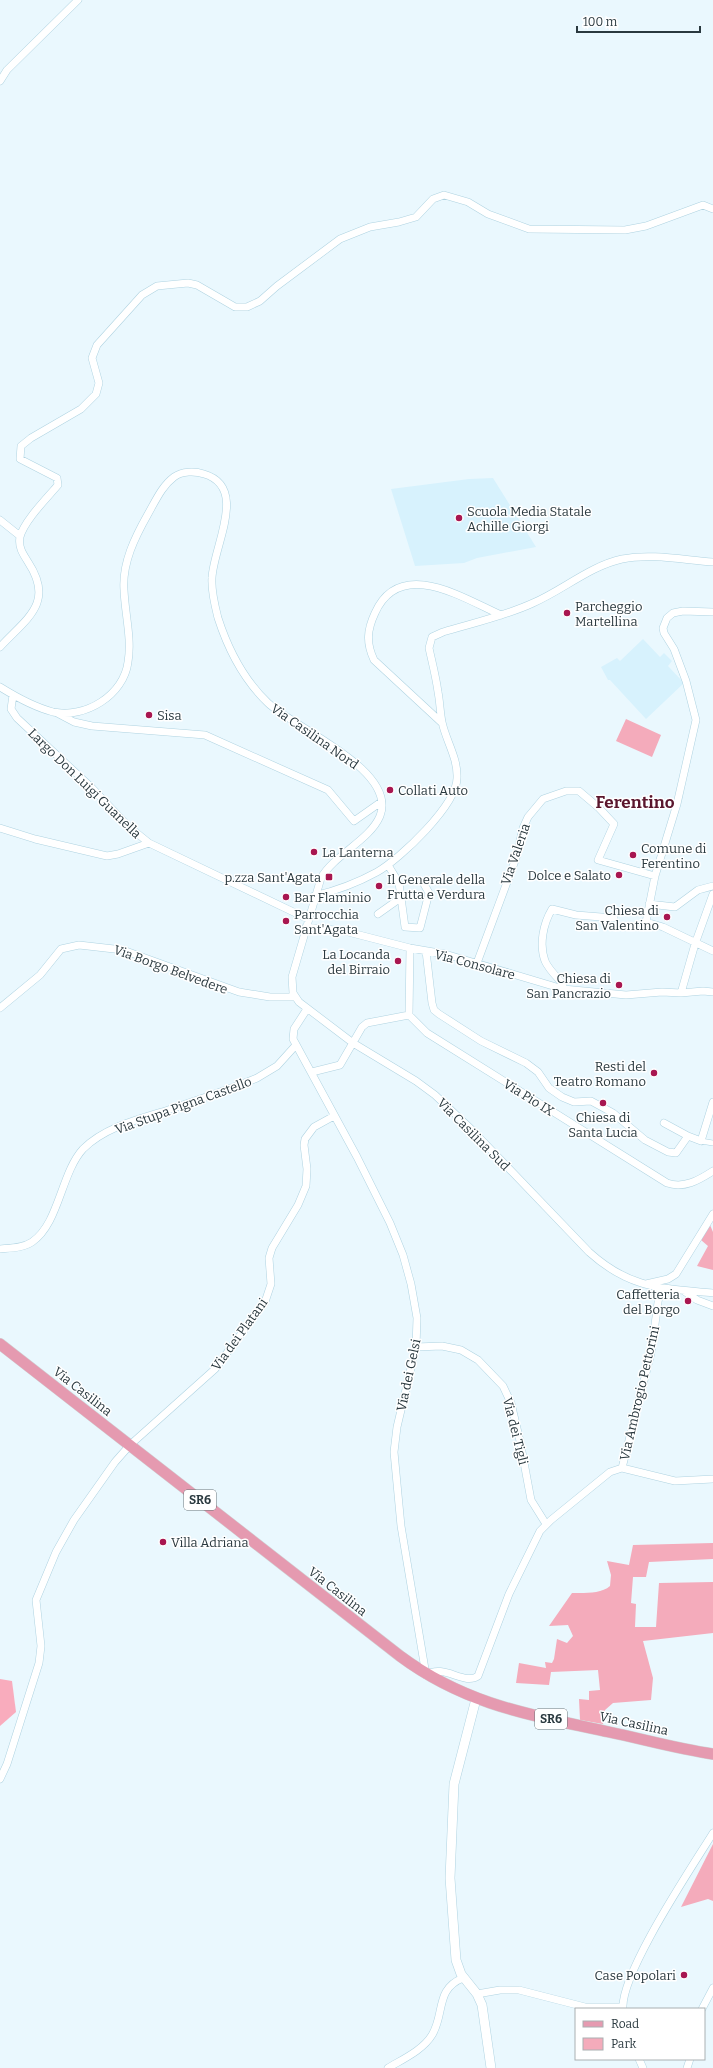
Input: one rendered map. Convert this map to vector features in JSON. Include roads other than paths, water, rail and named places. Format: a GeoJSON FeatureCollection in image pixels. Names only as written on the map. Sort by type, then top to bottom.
{"type":"FeatureCollection","features":[{"type":"Feature","properties":{"kind":"main road","name":"Via Casilina"},"geometry":{"type":"LineString","coordinates":[[0,1344],[389,1648],[426,1675],[446,1686],[476,1698],[535,1715],[713,1754]]}},
{"type":"Feature","properties":{"kind":"street"},"geometry":{"type":"LineString","coordinates":[[0,81],[7,70],[78,0]]}},
{"type":"Feature","properties":{"kind":"street"},"geometry":{"type":"LineString","coordinates":[[0,647],[38,604],[39,585],[36,575],[22,554],[19,546],[20,536],[26,525],[58,485],[57,478],[52,474],[20,458],[22,446],[31,438],[81,409],[96,394],[99,384],[92,358],[97,345],[142,295],[157,286],[178,283],[192,284],[235,307],[247,307],[260,301],[277,286],[340,239],[370,227],[399,222],[416,217],[433,199],[444,195],[468,202],[488,214],[529,229],[625,230],[646,226],[703,205],[713,209]]}},
{"type":"Feature","properties":{"kind":"street","name":"Via Casilina Nord"},"geometry":{"type":"LineString","coordinates":[[0,687],[36,706],[56,712],[74,712],[87,709],[101,702],[114,692],[125,676],[129,661],[124,588],[128,557],[142,525],[163,487],[175,476],[186,472],[213,476],[224,486],[228,502],[225,521],[214,559],[212,580],[214,605],[220,623],[241,670],[254,688],[270,705],[340,752],[366,772],[376,786],[381,802]]}},
{"type":"Feature","properties":{"kind":"street"},"geometry":{"type":"LineString","coordinates":[[0,520],[20,536]]}},
{"type":"Feature","properties":{"kind":"street"},"geometry":{"type":"LineString","coordinates":[[314,896],[332,892],[376,873],[388,865],[402,854],[446,807],[454,793],[457,779],[456,766],[442,723],[429,648],[432,638],[443,632],[501,615],[533,603],[587,573],[621,559],[636,557],[713,562]]}},
{"type":"Feature","properties":{"kind":"street"},"geometry":{"type":"LineString","coordinates":[[442,723],[374,660],[369,649],[368,637],[369,624],[377,607],[389,594],[395,590],[410,584],[422,583],[442,588],[501,615]]}},
{"type":"Feature","properties":{"kind":"street"},"geometry":{"type":"LineString","coordinates":[[713,612],[683,611],[673,613],[667,618],[665,623],[664,633],[674,649],[686,681],[696,720],[677,804],[655,876],[646,922],[663,927],[695,944],[713,951]]}},
{"type":"Feature","properties":{"kind":"street","name":"Largo Don Luigi Guanella"},"geometry":{"type":"LineString","coordinates":[[13,695],[11,709],[17,718],[92,788],[128,826],[149,843],[308,919]]}},
{"type":"Feature","properties":{"kind":"street"},"geometry":{"type":"LineString","coordinates":[[56,712],[74,722],[92,726],[205,735],[328,790],[354,821],[381,802]]}},
{"type":"Feature","properties":{"kind":"street","name":"Via Valeria"},"geometry":{"type":"LineString","coordinates":[[477,963],[516,858],[523,828],[528,817],[543,799],[566,791],[579,791],[614,824],[598,860],[655,876]]}},
{"type":"Feature","properties":{"kind":"street"},"geometry":{"type":"LineString","coordinates":[[294,997],[292,982],[314,896],[321,878],[327,868],[352,846],[377,820],[381,810],[381,802]]}},
{"type":"Feature","properties":{"kind":"street"},"geometry":{"type":"LineString","coordinates":[[0,828],[35,839],[107,856],[118,854],[149,843]]}},
{"type":"Feature","properties":{"kind":"street"},"geometry":{"type":"LineString","coordinates":[[388,865],[399,883],[402,897],[402,916],[405,927],[420,928],[429,893],[424,884]]}},
{"type":"Feature","properties":{"kind":"street"},"geometry":{"type":"LineString","coordinates":[[649,904],[675,907],[698,890],[713,886]]}},
{"type":"Feature","properties":{"kind":"street"},"geometry":{"type":"LineString","coordinates":[[681,993],[695,944],[713,894]]}},
{"type":"Feature","properties":{"kind":"street"},"geometry":{"type":"LineString","coordinates":[[378,914],[402,897]]}},
{"type":"Feature","properties":{"kind":"street"},"geometry":{"type":"LineString","coordinates":[[563,989],[563,984],[546,962],[543,951],[542,941],[545,924],[552,909],[576,915],[614,918]]}},
{"type":"Feature","properties":{"kind":"street","name":"Via Consolare"},"geometry":{"type":"LineString","coordinates":[[306,927],[344,931],[477,963],[563,989],[626,995],[662,992],[681,993],[703,990],[713,992]]}},
{"type":"Feature","properties":{"kind":"street","name":"Via Borgo Belvedere"},"geometry":{"type":"LineString","coordinates":[[0,1008],[44,972],[59,950],[66,946],[76,945],[108,946],[123,950],[239,992],[270,997],[294,997]]}},
{"type":"Feature","properties":{"kind":"street"},"geometry":{"type":"LineString","coordinates":[[312,1072],[340,1065],[362,1027],[367,1023],[409,1015],[410,948]]}},
{"type":"Feature","properties":{"kind":"street"},"geometry":{"type":"LineString","coordinates":[[426,951],[432,1003],[434,1010],[439,1014],[481,1041],[526,1062],[538,1072],[549,1088],[562,1097],[574,1102],[586,1100],[593,1102],[613,1113],[640,1137],[668,1152],[676,1153],[688,1136]]}},
{"type":"Feature","properties":{"kind":"street","name":"Via Casilina Sud"},"geometry":{"type":"LineString","coordinates":[[294,997],[307,1009],[354,1043],[416,1081],[435,1095],[468,1126],[595,1257],[618,1274],[644,1285],[713,1293]]}},
{"type":"Feature","properties":{"kind":"street"},"geometry":{"type":"LineString","coordinates":[[296,1045],[293,1039],[293,1032],[307,1009]]}},
{"type":"Feature","properties":{"kind":"street","name":"Via Pio IX"},"geometry":{"type":"LineString","coordinates":[[409,1015],[436,1039],[667,1183],[678,1185],[687,1184],[713,1171]]}},
{"type":"Feature","properties":{"kind":"street","name":"Via dei Gelsi"},"geometry":{"type":"LineString","coordinates":[[296,1045],[357,1157],[399,1243],[414,1300],[417,1325],[416,1347],[397,1427],[394,1452],[401,1526],[426,1675]]}},
{"type":"Feature","properties":{"kind":"street","name":"Via Stupa Pigna Castello"},"geometry":{"type":"LineString","coordinates":[[0,1249],[25,1245],[38,1237],[57,1202],[75,1160],[84,1149],[96,1139],[122,1126],[257,1078],[277,1066],[296,1045]]}},
{"type":"Feature","properties":{"kind":"street"},"geometry":{"type":"LineString","coordinates":[[701,1142],[711,1113],[713,1102]]}},
{"type":"Feature","properties":{"kind":"street","name":"Via dei Platani"},"geometry":{"type":"LineString","coordinates":[[0,1779],[7,1764],[42,1654],[35,1606],[37,1593],[74,1520],[104,1475],[130,1445],[215,1369],[265,1302],[271,1284],[269,1258],[272,1248],[298,1205],[306,1186],[307,1169],[304,1148],[305,1139],[314,1127],[334,1116]]}},
{"type":"Feature","properties":{"kind":"street"},"geometry":{"type":"LineString","coordinates":[[664,1123],[701,1142],[713,1143]]}},
{"type":"Feature","properties":{"kind":"street"},"geometry":{"type":"LineString","coordinates":[[644,1285],[668,1279],[676,1274],[713,1214]]}},
{"type":"Feature","properties":{"kind":"street","name":"Via Ambrogio Pettorini"},"geometry":{"type":"LineString","coordinates":[[426,1675],[439,1670],[469,1679],[478,1676],[509,1594],[538,1533],[546,1524],[610,1472],[622,1468],[651,1353],[660,1288]]}},
{"type":"Feature","properties":{"kind":"street"},"geometry":{"type":"LineString","coordinates":[[684,1290],[697,1300],[713,1306]]}},
{"type":"Feature","properties":{"kind":"street","name":"Via dei Tigli"},"geometry":{"type":"LineString","coordinates":[[416,1347],[442,1346],[461,1350],[478,1360],[503,1386],[511,1403],[531,1500],[546,1524]]}},
{"type":"Feature","properties":{"kind":"street"},"geometry":{"type":"LineString","coordinates":[[622,1468],[675,1481],[713,1478]]}},
{"type":"Feature","properties":{"kind":"street"},"geometry":{"type":"LineString","coordinates":[[476,1698],[456,1775],[450,1842],[450,1878],[455,1950],[458,1968],[463,1978],[477,1994],[484,2014],[491,2068]]}},
{"type":"Feature","properties":{"kind":"street"},"geometry":{"type":"LineString","coordinates":[[477,1994],[500,1990],[519,1990],[585,2007],[623,2008],[625,1990],[630,1978],[665,1912],[713,1833]]}},
{"type":"Feature","properties":{"kind":"street"},"geometry":{"type":"LineString","coordinates":[[388,2068],[416,2051],[429,2039],[434,2030],[445,1992],[453,1983],[463,1978]]}},
{"type":"Feature","properties":{"kind":"street"},"geometry":{"type":"LineString","coordinates":[[703,2008],[713,1988]]}},
{"type":"Feature","properties":{"kind":"place","name":"Scuola Media Statale Achille Giorgi"},"geometry":{"type":"Point","coordinates":[459,518]}},
{"type":"Feature","properties":{"kind":"place","name":"Parcheggio Martellina"},"geometry":{"type":"Point","coordinates":[567,613]}},
{"type":"Feature","properties":{"kind":"place","name":"Sisa"},"geometry":{"type":"Point","coordinates":[149,715]}},
{"type":"Feature","properties":{"kind":"place","name":"Collati Auto"},"geometry":{"type":"Point","coordinates":[390,790]}},
{"type":"Feature","properties":{"kind":"place","name":"La Lanterna"},"geometry":{"type":"Point","coordinates":[314,852]}},
{"type":"Feature","properties":{"kind":"place","name":"Comune di Ferentino"},"geometry":{"type":"Point","coordinates":[633,855]}},
{"type":"Feature","properties":{"kind":"place","name":"Dolce e Salato"},"geometry":{"type":"Point","coordinates":[619,875]}},
{"type":"Feature","properties":{"kind":"place","name":"p.zza Sant'Agata"},"geometry":{"type":"Point","coordinates":[329,877]}},
{"type":"Feature","properties":{"kind":"place","name":"Il Generale della Frutta e Verdura"},"geometry":{"type":"Point","coordinates":[379,886]}},
{"type":"Feature","properties":{"kind":"place","name":"Bar Flaminio"},"geometry":{"type":"Point","coordinates":[286,897]}},
{"type":"Feature","properties":{"kind":"place","name":"Chiesa di San Valentino"},"geometry":{"type":"Point","coordinates":[667,917]}},
{"type":"Feature","properties":{"kind":"place","name":"Parrocchia Sant'Agata"},"geometry":{"type":"Point","coordinates":[286,921]}},
{"type":"Feature","properties":{"kind":"place","name":"La Locanda del Birraio"},"geometry":{"type":"Point","coordinates":[398,961]}},
{"type":"Feature","properties":{"kind":"place","name":"Chiesa di San Pancrazio"},"geometry":{"type":"Point","coordinates":[619,985]}},
{"type":"Feature","properties":{"kind":"place","name":"Resti del Teatro Romano"},"geometry":{"type":"Point","coordinates":[654,1073]}},
{"type":"Feature","properties":{"kind":"place","name":"Chiesa di Santa Lucia"},"geometry":{"type":"Point","coordinates":[603,1103]}},
{"type":"Feature","properties":{"kind":"place","name":"Caffetteria del Borgo"},"geometry":{"type":"Point","coordinates":[688,1301]}},
{"type":"Feature","properties":{"kind":"place","name":"Villa Adriana"},"geometry":{"type":"Point","coordinates":[163,1542]}},
{"type":"Feature","properties":{"kind":"place","name":"Case Popolari"},"geometry":{"type":"Point","coordinates":[684,1975]}},
{"type":"Feature","properties":{"kind":"district","name":"Ferentino"},"geometry":{"type":"Point","coordinates":[635,802]}}]}
